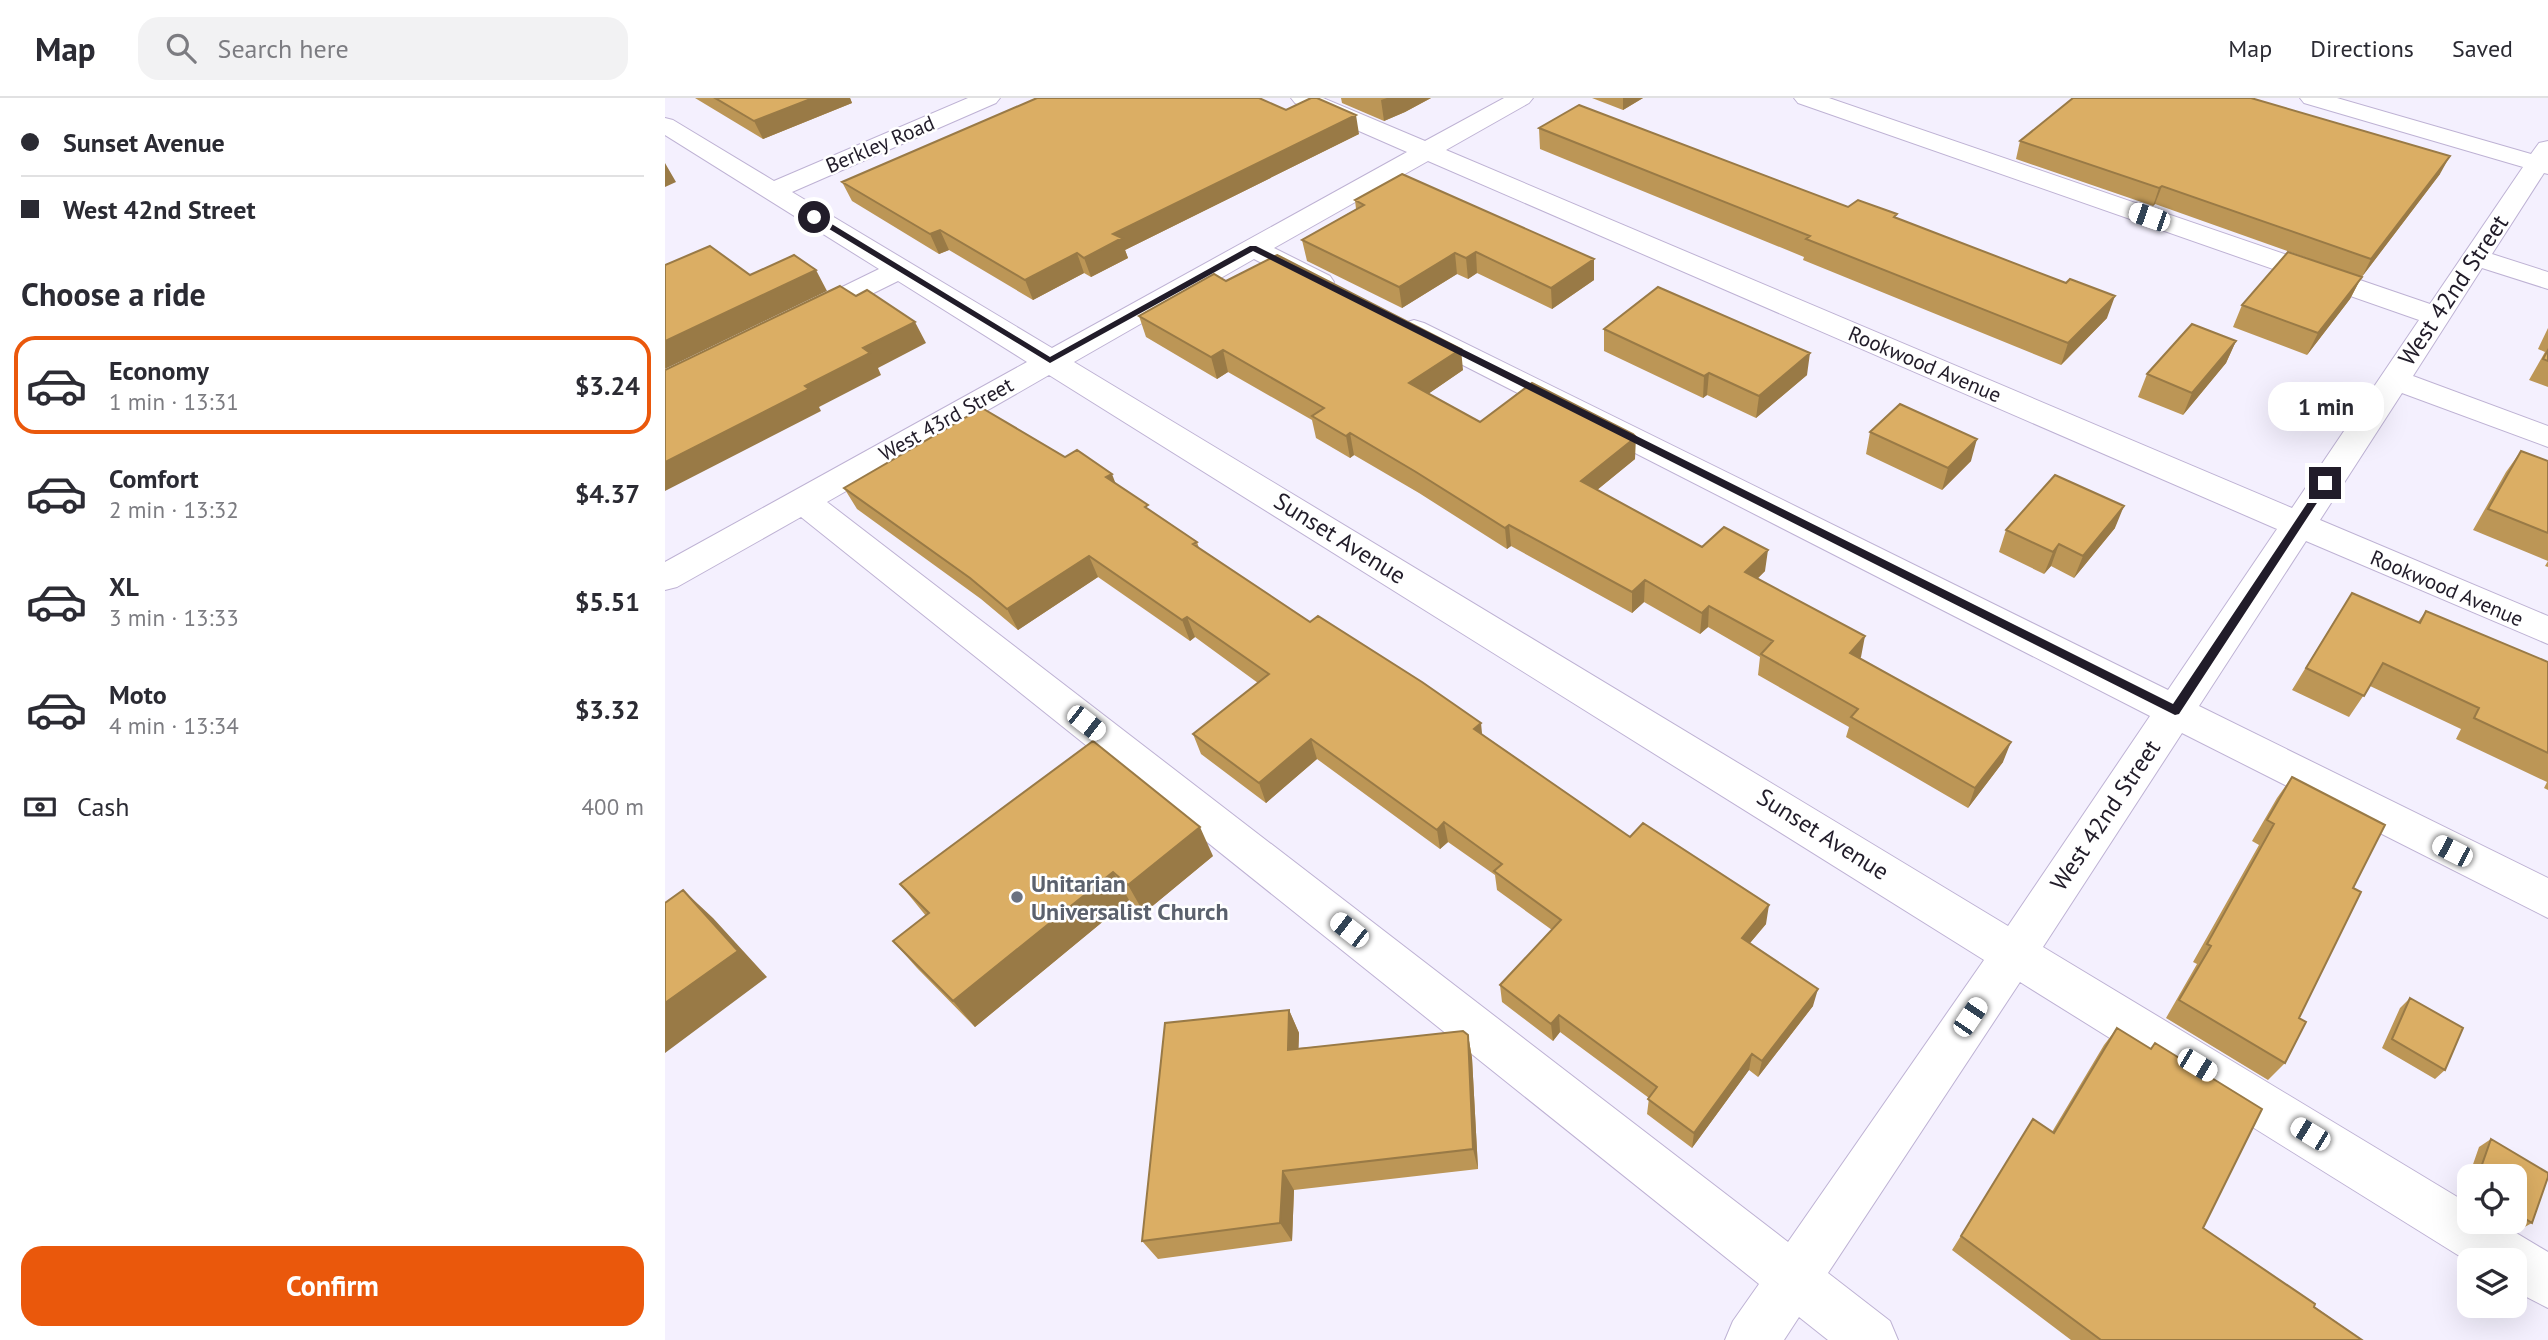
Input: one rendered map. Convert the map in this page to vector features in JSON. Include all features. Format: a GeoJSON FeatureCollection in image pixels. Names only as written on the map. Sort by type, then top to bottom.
{"type":"FeatureCollection","features":[{"type":"Feature","properties":{"kind":"street","name":"Berkley Road"},"geometry":{"type":"LineString","coordinates":[[772,191],[988,98]]}},
{"type":"Feature","properties":{"kind":"street","name":"Rookwood Avenue"},"geometry":{"type":"LineString","coordinates":[[1303,98],[2548,631]]}},
{"type":"Feature","properties":{"kind":"street","name":"West 43rd Street"},"geometry":{"type":"LineString","coordinates":[[665,578],[1521,98]]}},
{"type":"Feature","properties":{"kind":"street"},"geometry":{"type":"LineString","coordinates":[[1806,98],[2436,316]]}},
{"type":"Feature","properties":{"kind":"street"},"geometry":{"type":"LineString","coordinates":[[2312,98],[2544,159]]}},
{"type":"Feature","properties":{"kind":"street","name":"Sunset Avenue"},"geometry":{"type":"LineString","coordinates":[[665,125],[2014,951],[2493,1248]]}},
{"type":"Feature","properties":{"kind":"street","name":"West 42nd Street"},"geometry":{"type":"LineString","coordinates":[[1752,1340],[2436,316],[2544,159]]}},
{"type":"Feature","properties":{"kind":"street"},"geometry":{"type":"LineString","coordinates":[[1253,248],[1347,295]]}},
{"type":"Feature","properties":{"kind":"street"},"geometry":{"type":"LineString","coordinates":[[2476,257],[2548,281]]}},
{"type":"Feature","properties":{"kind":"street"},"geometry":{"type":"LineString","coordinates":[[784,326],[900,269]]}},
{"type":"Feature","properties":{"kind":"street"},"geometry":{"type":"LineString","coordinates":[[1384,314],[2548,899]]}},
{"type":"Feature","properties":{"kind":"street"},"geometry":{"type":"LineString","coordinates":[[2394,379],[2548,437]]}},
{"type":"Feature","properties":{"kind":"street"},"geometry":{"type":"LineString","coordinates":[[802,500],[1871,1340]]}},
{"type":"Feature","properties":{"kind":"street","name":"Sunset Avenue"},"geometry":{"type":"LineString","coordinates":[[2527,1269],[2548,1282]]}},
{"type":"Feature","properties":{"kind":"building"},"geometry":{"type":"Polygon","coordinates":[[[715,98],[813,98],[754,121],[715,98]]]}},
{"type":"Feature","properties":{"kind":"building"},"geometry":{"type":"Polygon","coordinates":[[[1037,98],[1259,98],[1286,110],[1311,98],[1317,98],[1356,115],[1113,234],[1122,238],[1084,258],[1077,253],[1025,280],[940,230],[930,234],[842,182],[1037,98]]]}},
{"type":"Feature","properties":{"kind":"building"},"geometry":{"type":"Polygon","coordinates":[[[2073,98],[2251,98],[2450,156],[2371,259],[2162,186],[2159,188],[2020,141],[2073,98]]]}},
{"type":"Feature","properties":{"kind":"building"},"geometry":{"type":"Polygon","coordinates":[[[1579,105],[1848,207],[1858,200],[1897,214],[1894,217],[2066,283],[2070,279],[2115,296],[2068,343],[1806,239],[1810,236],[1539,128],[1579,105]]]}},
{"type":"Feature","properties":{"kind":"building"},"geometry":{"type":"Polygon","coordinates":[[[1402,174],[1594,259],[1551,288],[1476,252],[1466,258],[1455,253],[1399,287],[1302,240],[1364,205],[1355,200],[1402,174]]]}},
{"type":"Feature","properties":{"kind":"building"},"geometry":{"type":"Polygon","coordinates":[[[710,246],[750,275],[794,255],[816,270],[665,341],[665,265],[710,246]]]}},
{"type":"Feature","properties":{"kind":"building"},"geometry":{"type":"Polygon","coordinates":[[[2288,252],[2362,277],[2318,333],[2242,305],[2288,252]]]}},
{"type":"Feature","properties":{"kind":"building"},"geometry":{"type":"Polygon","coordinates":[[[1277,255],[1461,349],[1409,383],[1480,422],[1532,383],[1633,434],[1636,437],[1581,481],[1702,547],[1724,527],[1768,550],[1745,572],[1865,636],[1850,653],[2011,742],[1975,788],[1851,717],[1858,709],[1761,654],[1773,641],[1709,606],[1702,613],[1645,580],[1632,592],[1509,525],[1505,528],[1350,433],[1346,436],[1312,416],[1324,408],[1223,350],[1211,357],[1139,316],[1214,274],[1226,281],[1277,255]]]}},
{"type":"Feature","properties":{"kind":"building"},"geometry":{"type":"Polygon","coordinates":[[[840,286],[856,296],[867,290],[915,322],[863,348],[870,353],[805,386],[809,389],[665,462],[665,370],[840,286]]]}},
{"type":"Feature","properties":{"kind":"building"},"geometry":{"type":"Polygon","coordinates":[[[1658,287],[1810,353],[1759,396],[1709,373],[1704,376],[1604,329],[1658,287]]]}},
{"type":"Feature","properties":{"kind":"building"},"geometry":{"type":"Polygon","coordinates":[[[2192,324],[2236,341],[2192,393],[2147,374],[2192,324]]]}},
{"type":"Feature","properties":{"kind":"building"},"geometry":{"type":"Polygon","coordinates":[[[1900,404],[1977,439],[1948,468],[1870,432],[1900,404]]]}},
{"type":"Feature","properties":{"kind":"building"},"geometry":{"type":"Polygon","coordinates":[[[982,408],[1065,457],[1077,450],[1112,474],[1106,477],[1148,505],[1145,507],[1197,542],[1193,544],[1310,622],[1318,616],[1422,682],[1481,723],[1474,729],[1630,837],[1643,823],[1769,905],[1742,938],[1818,989],[1762,1061],[1752,1054],[1694,1133],[1648,1099],[1657,1087],[1559,1015],[1551,1024],[1500,985],[1561,920],[1494,871],[1502,864],[1444,822],[1437,830],[1311,739],[1259,783],[1193,734],[1269,674],[1187,617],[1182,620],[1089,556],[1007,609],[970,578],[844,488],[982,408]]]}},
{"type":"Feature","properties":{"kind":"building"},"geometry":{"type":"Polygon","coordinates":[[[2521,451],[2548,461],[2548,533],[2488,509],[2521,451]]]}},
{"type":"Feature","properties":{"kind":"building"},"geometry":{"type":"Polygon","coordinates":[[[2055,475],[2124,506],[2083,556],[2059,544],[2053,552],[2006,530],[2055,475]]]}},
{"type":"Feature","properties":{"kind":"building"},"geometry":{"type":"Polygon","coordinates":[[[2352,593],[2420,623],[2426,611],[2548,662],[2548,753],[2474,718],[2479,708],[2383,663],[2364,696],[2306,668],[2352,593]]]}},
{"type":"Feature","properties":{"kind":"building","name":"Unitarian Universalist Church"},"geometry":{"type":"Polygon","coordinates":[[[1093,741],[1200,827],[1128,885],[1113,872],[953,1001],[893,941],[929,913],[900,884],[1093,741]]]}},
{"type":"Feature","properties":{"kind":"building"},"geometry":{"type":"Polygon","coordinates":[[[2292,777],[2385,825],[2353,888],[2361,892],[2299,1018],[2306,1022],[2285,1063],[2179,1000],[2211,946],[2207,944],[2274,824],[2267,820],[2292,777]]]}},
{"type":"Feature","properties":{"kind":"building"},"geometry":{"type":"Polygon","coordinates":[[[683,890],[738,951],[665,1003],[665,903],[683,890]]]}},
{"type":"Feature","properties":{"kind":"building"},"geometry":{"type":"Polygon","coordinates":[[[2410,998],[2463,1028],[2445,1070],[2392,1039],[2410,998]]]}},
{"type":"Feature","properties":{"kind":"building"},"geometry":{"type":"Polygon","coordinates":[[[1289,1010],[1288,1050],[1463,1031],[1468,1035],[1473,1149],[1283,1171],[1280,1223],[1142,1241],[1165,1023],[1289,1010]]]}},
{"type":"Feature","properties":{"kind":"building"},"geometry":{"type":"Polygon","coordinates":[[[2117,1028],[2151,1049],[2155,1043],[2262,1109],[2203,1228],[2315,1304],[2314,1307],[2362,1340],[2101,1340],[1961,1236],[2033,1119],[2054,1133],[2117,1028]]]}},
{"type":"Feature","properties":{"kind":"building"},"geometry":{"type":"Polygon","coordinates":[[[2491,1139],[2548,1173],[2532,1223],[2527,1220],[2527,1164],[2482,1164],[2491,1139]]]}},
{"type":"Feature","properties":{"kind":"place","name":"Unitarian Universalist Church"},"geometry":{"type":"Point","coordinates":[1017,897]}},
{"type":"Feature","properties":{"kind":"route"},"geometry":{"type":"LineString","coordinates":[[814,217],[1050,361],[1253,248],[2175,710],[2325,483]]}}]}
